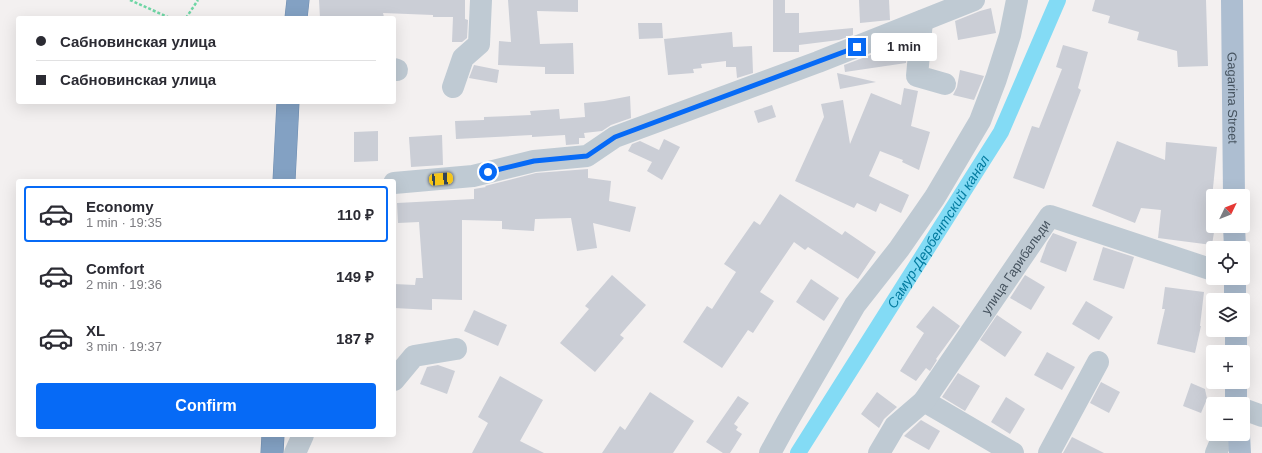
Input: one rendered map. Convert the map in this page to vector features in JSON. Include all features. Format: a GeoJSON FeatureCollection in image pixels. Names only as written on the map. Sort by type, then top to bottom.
{"type":"FeatureCollection","features":[{"type":"Feature","properties":{"kind":"highway"},"geometry":{"type":"LineString","coordinates":[[296,16],[298,0]]}},
{"type":"Feature","properties":{"kind":"highway"},"geometry":{"type":"LineString","coordinates":[[284,179],[288,104]]}},
{"type":"Feature","properties":{"kind":"highway"},"geometry":{"type":"LineString","coordinates":[[272,453],[273,437]]}},
{"type":"Feature","properties":{"kind":"main road","name":"Gagarina Street"},"geometry":{"type":"LineString","coordinates":[[1232,0],[1234,189]]}},
{"type":"Feature","properties":{"kind":"main road"},"geometry":{"type":"LineString","coordinates":[[1239,441],[1240,453]]}},
{"type":"Feature","properties":{"kind":"street"},"geometry":{"type":"LineString","coordinates":[[453,88],[463,58],[479,44],[481,0]]}},
{"type":"Feature","properties":{"kind":"street"},"geometry":{"type":"LineString","coordinates":[[396,183],[473,176],[534,161],[587,156],[615,137],[810,65],[974,0]]}},
{"type":"Feature","properties":{"kind":"street"},"geometry":{"type":"LineString","coordinates":[[770,453],[855,305],[899,249],[935,197],[980,120],[996,79],[1008,42],[1017,0]]}},
{"type":"Feature","properties":{"kind":"street"},"geometry":{"type":"LineString","coordinates":[[922,21],[917,76],[945,84]]}},
{"type":"Feature","properties":{"kind":"street","name":"улица Гарибальди"},"geometry":{"type":"LineString","coordinates":[[879,453],[895,426],[924,401],[1050,216],[1206,268]]}},
{"type":"Feature","properties":{"kind":"street"},"geometry":{"type":"LineString","coordinates":[[396,378],[414,356],[456,349]]}},
{"type":"Feature","properties":{"kind":"street"},"geometry":{"type":"LineString","coordinates":[[1049,453],[1098,362]]}},
{"type":"Feature","properties":{"kind":"street"},"geometry":{"type":"LineString","coordinates":[[924,401],[1013,453]]}},
{"type":"Feature","properties":{"kind":"street"},"geometry":{"type":"LineString","coordinates":[[1250,412],[1262,416]]}},
{"type":"Feature","properties":{"kind":"street"},"geometry":{"type":"LineString","coordinates":[[295,453],[302,437]]}},
{"type":"Feature","properties":{"kind":"street"},"geometry":{"type":"LineString","coordinates":[[1216,453],[1221,441]]}},
{"type":"Feature","properties":{"kind":"path"},"geometry":{"type":"LineString","coordinates":[[130,0],[166,16]]}},
{"type":"Feature","properties":{"kind":"path"},"geometry":{"type":"LineString","coordinates":[[187,16],[198,0]]}},
{"type":"Feature","properties":{"kind":"building"},"geometry":{"type":"Polygon","coordinates":[[[319,0],[465,0],[465,19],[468,20],[467,38],[462,42],[452,42],[453,17],[383,13],[384,16],[320,16],[319,0]]]}},
{"type":"Feature","properties":{"kind":"building"},"geometry":{"type":"Polygon","coordinates":[[[508,0],[578,0],[578,12],[537,11],[540,44],[573,43],[574,74],[545,74],[545,67],[498,65],[499,41],[511,42],[508,0]]]}},
{"type":"Feature","properties":{"kind":"building"},"geometry":{"type":"Polygon","coordinates":[[[773,0],[785,0],[785,13],[799,13],[799,33],[853,28],[853,35],[839,40],[799,45],[799,52],[773,52],[773,0]]]}},
{"type":"Feature","properties":{"kind":"building"},"geometry":{"type":"Polygon","coordinates":[[[859,0],[889,0],[890,20],[860,23],[859,0]]]}},
{"type":"Feature","properties":{"kind":"building"},"geometry":{"type":"Polygon","coordinates":[[[1095,0],[1206,0],[1208,66],[1178,67],[1177,51],[1137,40],[1139,32],[1108,23],[1110,16],[1092,11],[1095,0]]]}},
{"type":"Feature","properties":{"kind":"building"},"geometry":{"type":"Polygon","coordinates":[[[991,8],[996,33],[958,40],[955,21],[991,8]]]}},
{"type":"Feature","properties":{"kind":"building"},"geometry":{"type":"Polygon","coordinates":[[[638,23],[662,23],[663,38],[639,39],[638,23]]]}},
{"type":"Feature","properties":{"kind":"building"},"geometry":{"type":"Polygon","coordinates":[[[732,32],[733,47],[752,46],[753,73],[737,78],[736,67],[726,67],[726,61],[701,64],[702,68],[693,69],[694,73],[668,75],[664,39],[732,32]]]}},
{"type":"Feature","properties":{"kind":"building"},"geometry":{"type":"Polygon","coordinates":[[[1063,45],[1088,52],[1078,88],[1081,90],[1044,189],[1013,178],[1032,126],[1039,128],[1062,69],[1056,67],[1063,45]]]}},
{"type":"Feature","properties":{"kind":"building"},"geometry":{"type":"Polygon","coordinates":[[[907,46],[906,63],[845,72],[844,65],[876,53],[907,46]]]}},
{"type":"Feature","properties":{"kind":"building"},"geometry":{"type":"Polygon","coordinates":[[[474,65],[499,70],[497,83],[469,78],[474,65]]]}},
{"type":"Feature","properties":{"kind":"building"},"geometry":{"type":"Polygon","coordinates":[[[960,70],[984,76],[974,100],[953,95],[957,87],[960,70]]]}},
{"type":"Feature","properties":{"kind":"building"},"geometry":{"type":"Polygon","coordinates":[[[837,73],[876,82],[840,89],[837,73]]]}},
{"type":"Feature","properties":{"kind":"building"},"geometry":{"type":"Polygon","coordinates":[[[904,88],[918,91],[911,126],[930,132],[919,170],[902,162],[903,160],[880,151],[869,176],[909,195],[901,213],[880,203],[876,212],[857,203],[854,208],[795,181],[824,117],[821,104],[843,100],[850,144],[871,93],[901,105],[904,88]]]}},
{"type":"Feature","properties":{"kind":"building"},"geometry":{"type":"Polygon","coordinates":[[[630,96],[631,118],[611,125],[602,131],[584,133],[585,138],[579,138],[579,144],[566,145],[565,135],[532,137],[532,135],[456,139],[455,121],[484,120],[484,117],[531,115],[530,111],[559,109],[560,119],[585,117],[584,103],[630,96]]]}},
{"type":"Feature","properties":{"kind":"building"},"geometry":{"type":"Polygon","coordinates":[[[772,105],[776,117],[758,123],[754,111],[772,105]]]}},
{"type":"Feature","properties":{"kind":"building"},"geometry":{"type":"Polygon","coordinates":[[[378,131],[378,161],[354,162],[354,132],[378,131]]]}},
{"type":"Feature","properties":{"kind":"building"},"geometry":{"type":"Polygon","coordinates":[[[442,135],[443,165],[411,167],[409,137],[442,135]]]}},
{"type":"Feature","properties":{"kind":"building"},"geometry":{"type":"Polygon","coordinates":[[[664,139],[680,147],[662,180],[647,171],[652,162],[628,151],[632,144],[640,141],[659,150],[664,139]]]}},
{"type":"Feature","properties":{"kind":"building"},"geometry":{"type":"Polygon","coordinates":[[[1117,141],[1165,160],[1166,142],[1217,147],[1213,189],[1206,189],[1206,233],[1214,233],[1213,241],[1206,241],[1206,244],[1158,238],[1161,210],[1141,208],[1135,223],[1092,206],[1117,141]]]}},
{"type":"Feature","properties":{"kind":"building"},"geometry":{"type":"Polygon","coordinates":[[[588,169],[588,178],[611,181],[609,201],[636,207],[630,232],[593,223],[597,248],[577,251],[571,218],[535,219],[534,231],[502,229],[502,221],[462,220],[462,300],[432,299],[432,310],[396,308],[396,284],[415,285],[416,278],[423,278],[419,222],[398,223],[397,203],[474,199],[474,189],[536,173],[588,169]]]}},
{"type":"Feature","properties":{"kind":"building"},"geometry":{"type":"Polygon","coordinates":[[[780,194],[842,235],[845,231],[876,252],[858,279],[808,247],[805,250],[794,242],[760,292],[774,301],[753,333],[748,330],[722,368],[683,342],[707,306],[712,309],[736,272],[724,264],[754,221],[760,225],[780,194]]]}},
{"type":"Feature","properties":{"kind":"building"},"geometry":{"type":"Polygon","coordinates":[[[1053,233],[1077,242],[1066,272],[1040,262],[1047,243],[1053,233]]]}},
{"type":"Feature","properties":{"kind":"building"},"geometry":{"type":"Polygon","coordinates":[[[1103,247],[1134,257],[1124,289],[1093,280],[1103,247]]]}},
{"type":"Feature","properties":{"kind":"building"},"geometry":{"type":"Polygon","coordinates":[[[612,275],[646,305],[620,335],[624,338],[595,372],[560,343],[589,309],[585,306],[612,275]]]}},
{"type":"Feature","properties":{"kind":"building"},"geometry":{"type":"Polygon","coordinates":[[[1025,275],[1045,287],[1031,310],[1010,298],[1025,275]]]}},
{"type":"Feature","properties":{"kind":"building"},"geometry":{"type":"Polygon","coordinates":[[[811,279],[839,298],[824,321],[796,302],[811,279]]]}},
{"type":"Feature","properties":{"kind":"building"},"geometry":{"type":"Polygon","coordinates":[[[1165,287],[1204,292],[1201,326],[1195,353],[1157,344],[1165,309],[1162,309],[1165,287]]]}},
{"type":"Feature","properties":{"kind":"building"},"geometry":{"type":"Polygon","coordinates":[[[1086,301],[1113,317],[1099,340],[1072,324],[1086,301]]]}},
{"type":"Feature","properties":{"kind":"building"},"geometry":{"type":"Polygon","coordinates":[[[933,306],[960,326],[936,359],[937,360],[930,371],[926,368],[916,381],[900,371],[924,333],[916,327],[933,306]]]}},
{"type":"Feature","properties":{"kind":"building"},"geometry":{"type":"Polygon","coordinates":[[[474,310],[507,325],[498,346],[464,331],[474,310]]]}},
{"type":"Feature","properties":{"kind":"building"},"geometry":{"type":"Polygon","coordinates":[[[997,315],[1022,332],[1005,357],[980,340],[997,315]]]}},
{"type":"Feature","properties":{"kind":"building"},"geometry":{"type":"Polygon","coordinates":[[[1047,352],[1075,367],[1062,390],[1034,375],[1047,352]]]}},
{"type":"Feature","properties":{"kind":"building"},"geometry":{"type":"Polygon","coordinates":[[[438,365],[455,371],[447,394],[420,384],[427,367],[438,365]]]}},
{"type":"Feature","properties":{"kind":"building"},"geometry":{"type":"Polygon","coordinates":[[[958,373],[980,386],[965,411],[942,397],[958,373]]]}},
{"type":"Feature","properties":{"kind":"building"},"geometry":{"type":"Polygon","coordinates":[[[500,376],[543,400],[520,441],[544,453],[472,453],[488,423],[478,417],[500,376]]]}},
{"type":"Feature","properties":{"kind":"building"},"geometry":{"type":"Polygon","coordinates":[[[1101,382],[1120,392],[1109,413],[1090,403],[1101,382]]]}},
{"type":"Feature","properties":{"kind":"building"},"geometry":{"type":"Polygon","coordinates":[[[1191,383],[1205,389],[1206,401],[1201,413],[1183,406],[1191,383]]]}},
{"type":"Feature","properties":{"kind":"building"},"geometry":{"type":"Polygon","coordinates":[[[650,392],[694,421],[673,453],[602,453],[620,426],[625,430],[650,392]]]}},
{"type":"Feature","properties":{"kind":"building"},"geometry":{"type":"Polygon","coordinates":[[[877,392],[897,407],[884,419],[879,428],[861,414],[877,392]]]}},
{"type":"Feature","properties":{"kind":"building"},"geometry":{"type":"Polygon","coordinates":[[[738,396],[749,403],[734,424],[738,427],[736,430],[742,434],[730,453],[723,453],[706,442],[738,396]]]}},
{"type":"Feature","properties":{"kind":"building"},"geometry":{"type":"Polygon","coordinates":[[[1006,397],[1025,409],[1010,434],[991,422],[1006,397]]]}},
{"type":"Feature","properties":{"kind":"building"},"geometry":{"type":"Polygon","coordinates":[[[921,420],[940,431],[929,450],[904,436],[921,420]]]}},
{"type":"Feature","properties":{"kind":"building"},"geometry":{"type":"Polygon","coordinates":[[[1072,437],[1104,453],[1063,453],[1072,437]]]}},
{"type":"Feature","properties":{"kind":"waterway","name":"Самур-Дербентский канал"},"geometry":{"type":"LineString","coordinates":[[798,453],[1001,132],[1058,0]]}},
{"type":"Feature","properties":{"kind":"route"},"geometry":{"type":"LineString","coordinates":[[488,172],[534,161],[587,156],[615,137],[857,47]]}}]}
